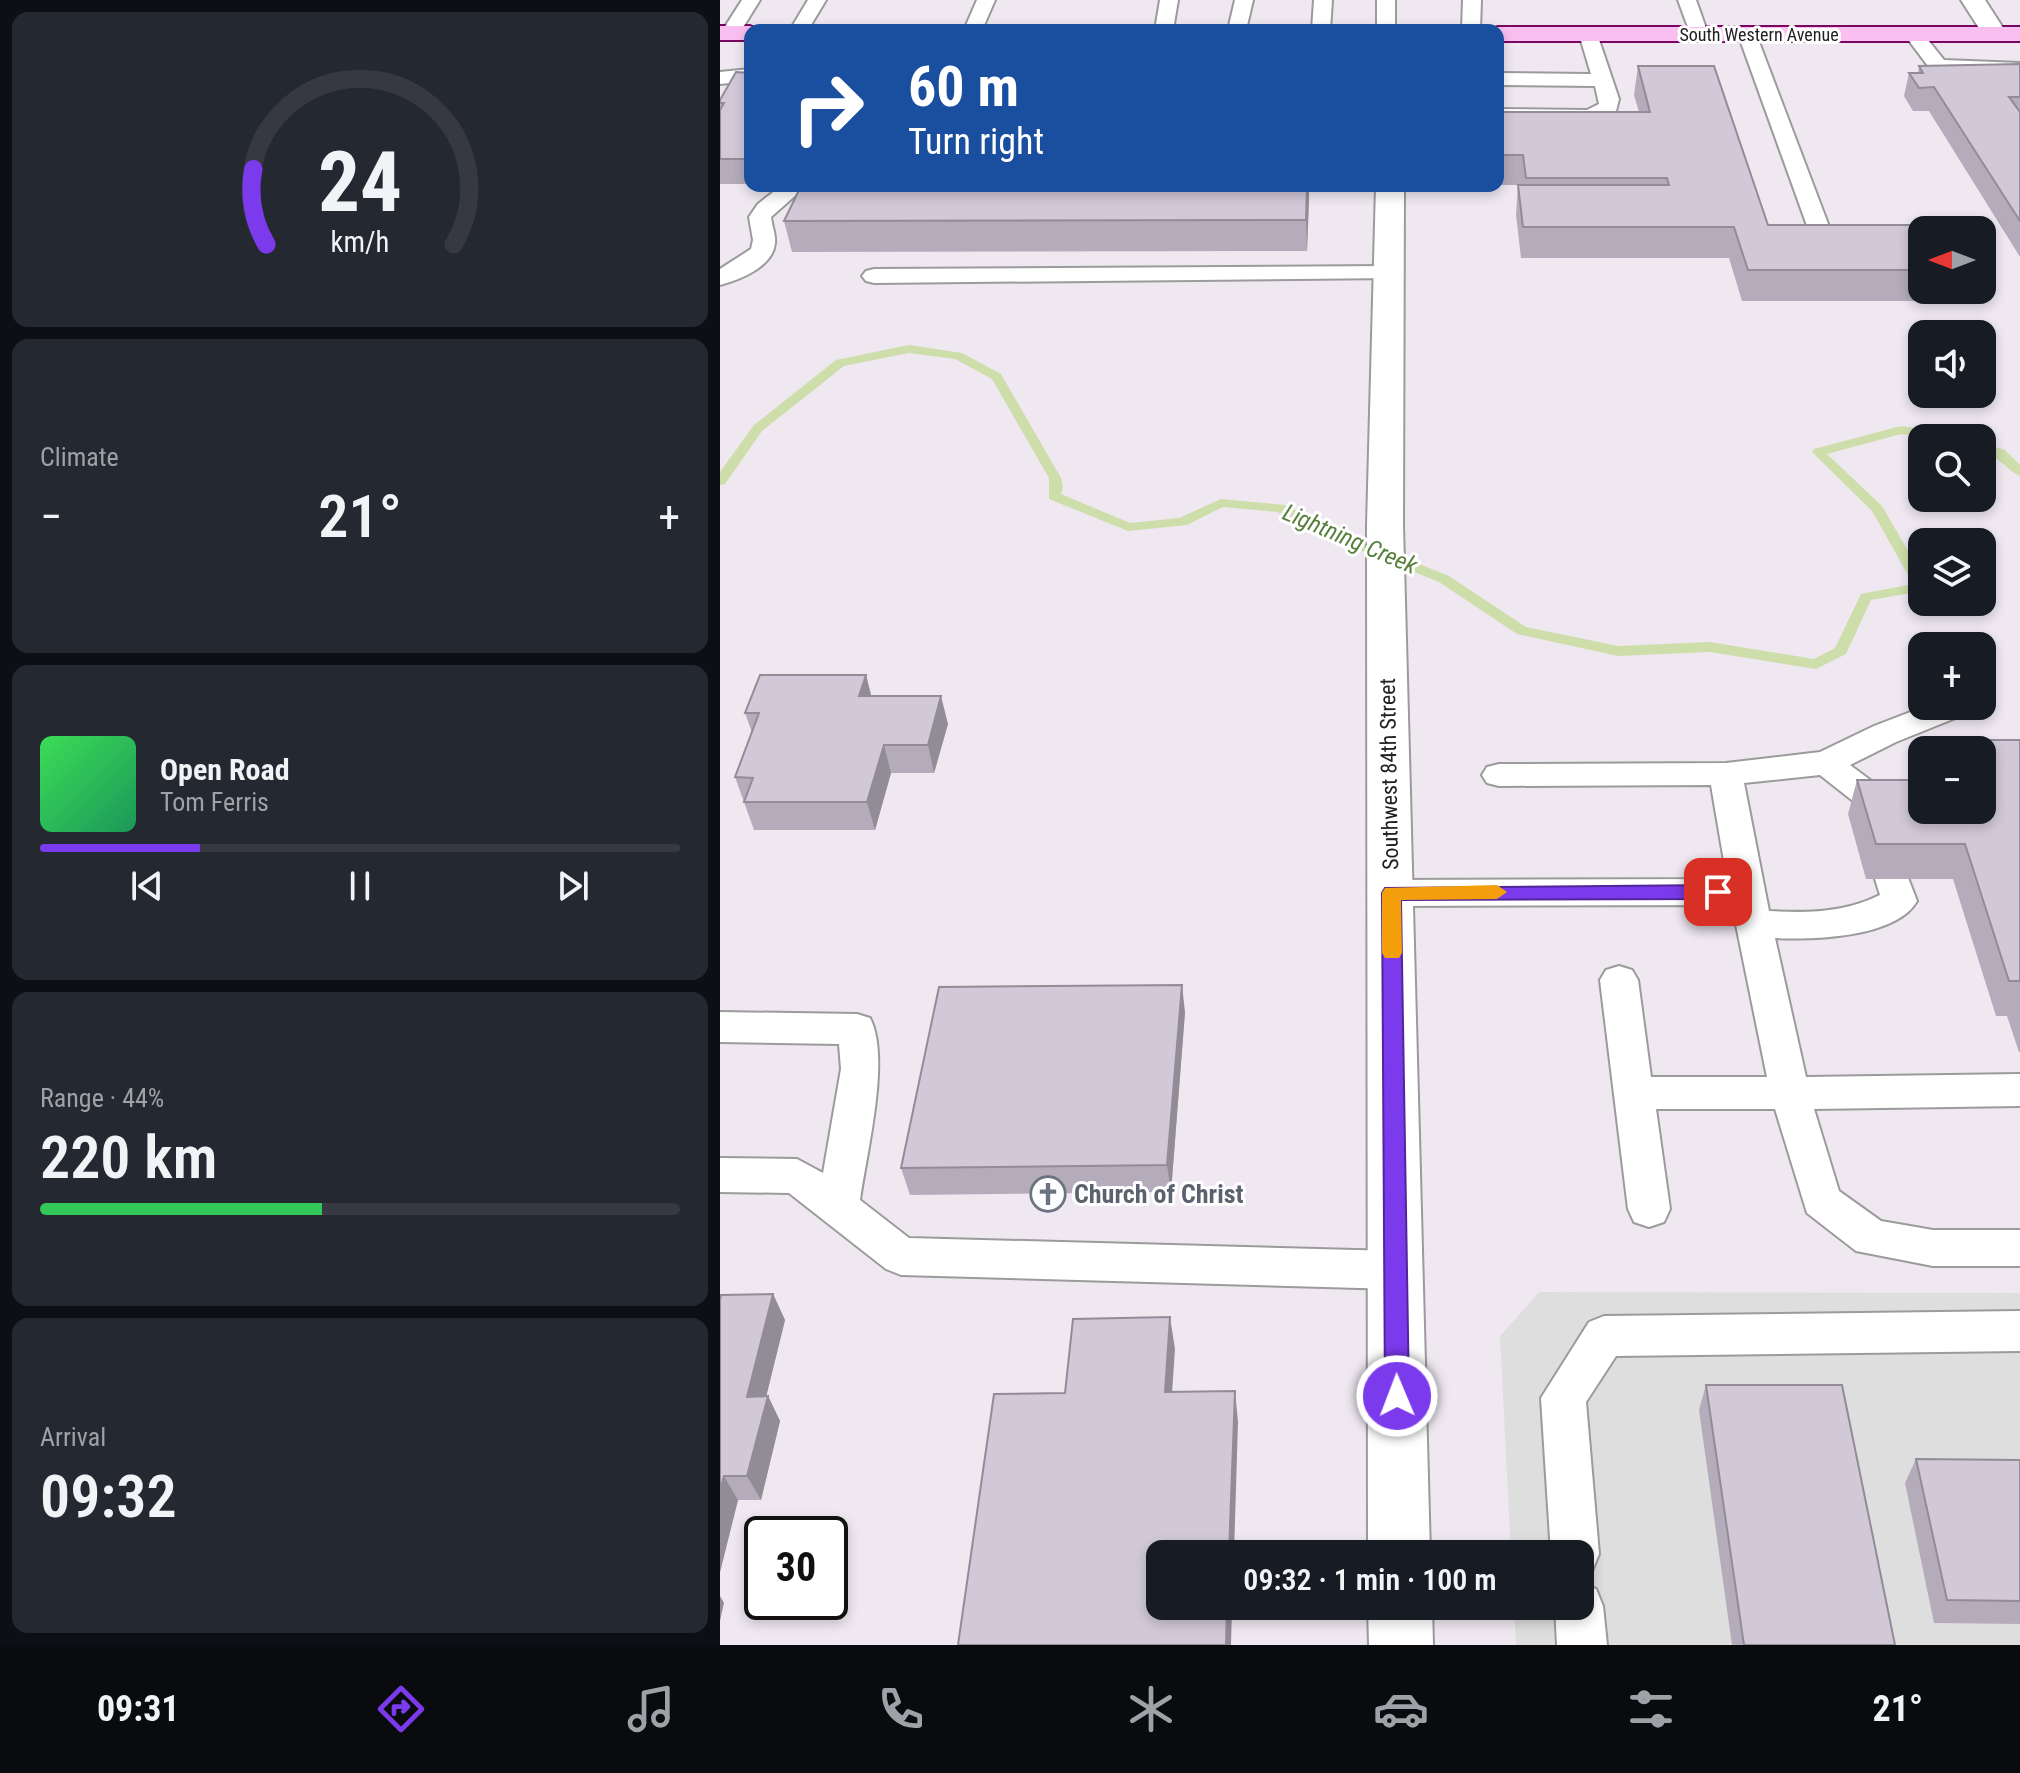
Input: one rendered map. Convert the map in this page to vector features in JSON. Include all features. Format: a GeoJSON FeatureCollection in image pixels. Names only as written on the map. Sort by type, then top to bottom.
{"type":"FeatureCollection","features":[{"type":"Feature","properties":{"kind":"main road","name":"South Western Avenue"},"geometry":{"type":"LineString","coordinates":[[1504,34],[2008,34]]}},
{"type":"Feature","properties":{"kind":"street"},"geometry":{"type":"LineString","coordinates":[[1973,0],[2008,34]]}},
{"type":"Feature","properties":{"kind":"street","name":"Southwest 84th Street"},"geometry":{"type":"LineString","coordinates":[[1390,192],[1385,525],[1399,1540]]}},
{"type":"Feature","properties":{"kind":"street"},"geometry":{"type":"LineString","coordinates":[[1400,1620],[1401,1645]]}},
{"type":"Feature","properties":{"kind":"lane"},"geometry":{"type":"LineString","coordinates":[[733,33],[751,0]]}},
{"type":"Feature","properties":{"kind":"lane"},"geometry":{"type":"LineString","coordinates":[[803,24],[817,0]]}},
{"type":"Feature","properties":{"kind":"lane"},"geometry":{"type":"LineString","coordinates":[[976,24],[986,0]]}},
{"type":"Feature","properties":{"kind":"lane"},"geometry":{"type":"LineString","coordinates":[[1165,24],[1169,0]]}},
{"type":"Feature","properties":{"kind":"lane"},"geometry":{"type":"LineString","coordinates":[[1238,24],[1243,0]]}},
{"type":"Feature","properties":{"kind":"lane"},"geometry":{"type":"LineString","coordinates":[[1321,24],[1323,0]]}},
{"type":"Feature","properties":{"kind":"lane"},"geometry":{"type":"LineString","coordinates":[[1386,0],[1386,24]]}},
{"type":"Feature","properties":{"kind":"lane"},"geometry":{"type":"LineString","coordinates":[[1471,24],[1472,0]]}},
{"type":"Feature","properties":{"kind":"lane"},"geometry":{"type":"LineString","coordinates":[[1687,0],[1699,34]]}},
{"type":"Feature","properties":{"kind":"lane"},"geometry":{"type":"LineString","coordinates":[[1504,115],[1590,116],[1609,107],[1588,34]]}},
{"type":"Feature","properties":{"kind":"lane"},"geometry":{"type":"LineString","coordinates":[[1747,34],[1825,245]]}},
{"type":"Feature","properties":{"kind":"lane"},"geometry":{"type":"LineString","coordinates":[[1913,34],[1938,66],[2020,69]]}},
{"type":"Feature","properties":{"kind":"lane"},"geometry":{"type":"LineString","coordinates":[[720,78],[744,76]]}},
{"type":"Feature","properties":{"kind":"lane"},"geometry":{"type":"LineString","coordinates":[[1504,79],[1603,80]]}},
{"type":"Feature","properties":{"kind":"lane"},"geometry":{"type":"LineString","coordinates":[[720,278],[758,255],[765,243],[760,217],[787,192]]}},
{"type":"Feature","properties":{"kind":"lane"},"geometry":{"type":"LineString","coordinates":[[874,276],[1389,273]]}},
{"type":"Feature","properties":{"kind":"lane"},"geometry":{"type":"LineString","coordinates":[[1499,775],[1726,774],[1826,763],[1921,720]]}},
{"type":"Feature","properties":{"kind":"lane"},"geometry":{"type":"LineString","coordinates":[[1826,763],[1873,799],[1878,814]]}},
{"type":"Feature","properties":{"kind":"lane"},"geometry":{"type":"LineString","coordinates":[[1726,774],[1790,1093],[1822,1201],[1871,1238],[1933,1248],[2020,1248]]}},
{"type":"Feature","properties":{"kind":"lane"},"geometry":{"type":"LineString","coordinates":[[1391,893],[1751,907],[1821,928],[1869,918],[1899,901],[1893,879]]}},
{"type":"Feature","properties":{"kind":"lane"},"geometry":{"type":"LineString","coordinates":[[1619,980],[1649,1209]]}},
{"type":"Feature","properties":{"kind":"lane"},"geometry":{"type":"LineString","coordinates":[[720,1027],[857,1029],[860,1069],[838,1206]]}},
{"type":"Feature","properties":{"kind":"lane"},"geometry":{"type":"LineString","coordinates":[[1634,1093],[2020,1090]]}},
{"type":"Feature","properties":{"kind":"lane"},"geometry":{"type":"LineString","coordinates":[[720,1175],[797,1176],[901,1256],[1395,1270]]}},
{"type":"Feature","properties":{"kind":"lane"},"geometry":{"type":"LineString","coordinates":[[1574,1540],[1563,1398],[1604,1336],[2020,1331]]}},
{"type":"Feature","properties":{"kind":"lane"},"geometry":{"type":"LineString","coordinates":[[1580,1620],[1582,1645]]}},
{"type":"Feature","properties":{"kind":"shaded area"},"geometry":{"type":"Polygon","coordinates":[[[1539,1292],[2020,1293],[2020,1645],[1516,1645],[1515,1620],[1594,1620],[1594,1540],[1510,1540],[1500,1336],[1539,1292]]]}},
{"type":"Feature","properties":{"kind":"building"},"geometry":{"type":"Polygon","coordinates":[[[2020,64],[2020,97],[2009,97],[2020,112],[2020,221],[1934,87],[1919,88],[1909,73],[1923,73],[1919,66],[2020,64]]]}},
{"type":"Feature","properties":{"kind":"building"},"geometry":{"type":"Polygon","coordinates":[[[1638,66],[1714,66],[1768,225],[1908,225],[1908,270],[1748,270],[1734,227],[1523,227],[1518,185],[1669,185],[1667,178],[1526,178],[1523,155],[1504,155],[1504,112],[1650,112],[1638,66]]]}},
{"type":"Feature","properties":{"kind":"building"},"geometry":{"type":"Polygon","coordinates":[[[736,72],[744,73],[744,159],[720,159],[720,110],[724,103],[720,100],[736,72]]]}},
{"type":"Feature","properties":{"kind":"building"},"geometry":{"type":"Polygon","coordinates":[[[798,192],[1307,192],[1306,220],[784,221],[798,192]]]}},
{"type":"Feature","properties":{"kind":"building"},"geometry":{"type":"Polygon","coordinates":[[[760,675],[866,675],[859,696],[941,696],[928,745],[884,745],[867,802],[744,802],[753,778],[735,777],[759,713],[745,713],[760,675]]]}},
{"type":"Feature","properties":{"kind":"building"},"geometry":{"type":"Polygon","coordinates":[[[1996,740],[2020,740],[2020,981],[2009,981],[1965,844],[1876,844],[1857,780],[1908,780],[1908,824],[1996,824],[1996,740]]]}},
{"type":"Feature","properties":{"kind":"building"},"geometry":{"type":"Polygon","coordinates":[[[1182,985],[1167,1165],[901,1168],[939,987],[1182,985]]]}},
{"type":"Feature","properties":{"kind":"building"},"geometry":{"type":"Polygon","coordinates":[[[773,1294],[747,1397],[768,1396],[747,1476],[724,1476],[720,1491],[721,1295],[773,1294]]]}},
{"type":"Feature","properties":{"kind":"building"},"geometry":{"type":"Polygon","coordinates":[[[1170,1317],[1165,1392],[1235,1391],[1230,1540],[1146,1540],[1146,1620],[1227,1620],[1226,1645],[958,1645],[994,1394],[1065,1393],[1073,1319],[1170,1317]]]}},
{"type":"Feature","properties":{"kind":"building"},"geometry":{"type":"Polygon","coordinates":[[[1706,1385],[1842,1385],[1895,1645],[1744,1645],[1706,1385]]]}},
{"type":"Feature","properties":{"kind":"building"},"geometry":{"type":"Polygon","coordinates":[[[1916,1459],[2020,1460],[2020,1601],[1947,1600],[1916,1459]]]}},
{"type":"Feature","properties":{"kind":"waterway","name":"Lightning Creek"},"geometry":{"type":"LineString","coordinates":[[720,481],[758,428],[840,363],[909,349],[958,356],[997,377],[1055,478],[1057,487],[1054,496],[1128,527],[1182,522],[1221,503],[1280,508],[1340,537],[1444,579],[1522,631],[1618,651],[1710,647],[1816,664],[1841,651],[1866,597],[1922,587],[1877,509],[1818,452],[1901,430],[1908,431]]}},
{"type":"Feature","properties":{"kind":"waterway","name":"Lightning Creek"},"geometry":{"type":"LineString","coordinates":[[1996,451],[2020,472]]}},
{"type":"Feature","properties":{"kind":"slow traffic"},"geometry":{"type":"LineString","coordinates":[[1392,953],[1391,893],[1497,892]]}},
{"type":"Feature","properties":{"kind":"place","name":"Church of Christ"},"geometry":{"type":"Point","coordinates":[1048,1194]}},
{"type":"Feature","properties":{"kind":"route"},"geometry":{"type":"LineString","coordinates":[[1397,1396],[1391,893],[1718,892]]}}]}
